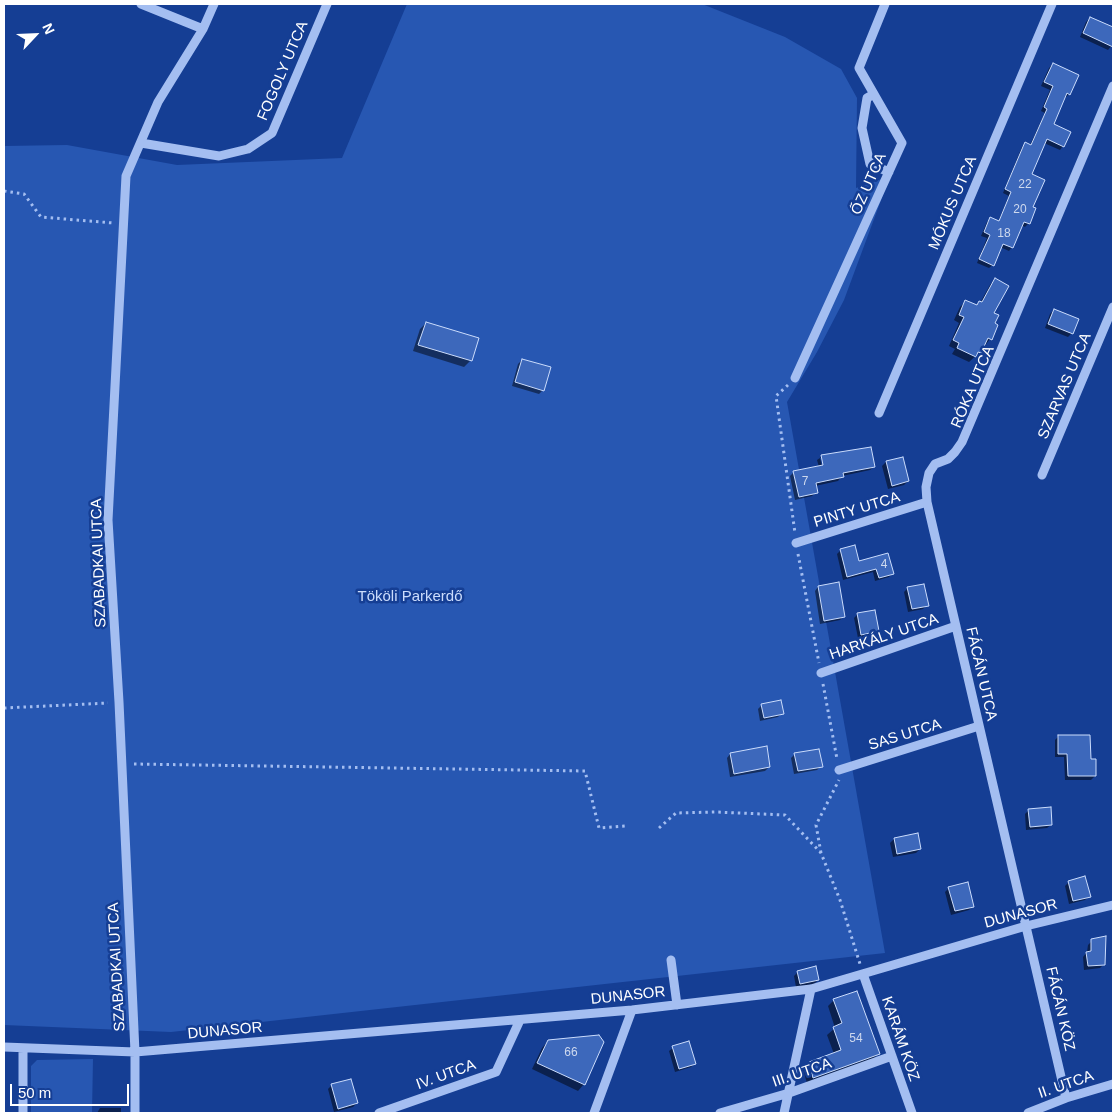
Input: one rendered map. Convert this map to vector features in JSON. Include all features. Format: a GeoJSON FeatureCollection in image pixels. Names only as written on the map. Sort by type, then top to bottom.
{"type":"FeatureCollection","features":[{"type":"Feature","properties":{"kind":"street"},"geometry":{"type":"LineString","coordinates":[[141,4],[203,29]]}},
{"type":"Feature","properties":{"kind":"street","name":"SZABADKAI UTCA"},"geometry":{"type":"LineString","coordinates":[[135,1113],[135,1052],[122,764],[108,520],[126,176],[158,102],[203,29],[214,4]]}},
{"type":"Feature","properties":{"kind":"street","name":"FOGOLY UTCA"},"geometry":{"type":"LineString","coordinates":[[141,143],[219,156],[248,149],[272,133],[327,4]]}},
{"type":"Feature","properties":{"kind":"street","name":"ŐZ UTCA"},"geometry":{"type":"LineString","coordinates":[[795,378],[902,143],[859,68],[885,4]]}},
{"type":"Feature","properties":{"kind":"street","name":"MÓKUS UTCA"},"geometry":{"type":"LineString","coordinates":[[879,413],[1052,4]]}},
{"type":"Feature","properties":{"kind":"street","name":"RÓKA UTCA"},"geometry":{"type":"LineString","coordinates":[[962,442],[1113,86]]}},
{"type":"Feature","properties":{"kind":"street"},"geometry":{"type":"LineString","coordinates":[[874,94],[867,98],[862,128],[870,164],[889,172]]}},
{"type":"Feature","properties":{"kind":"street","name":"RÓKA UTCA"},"geometry":{"type":"LineString","coordinates":[[962,442],[965,443],[1113,94]]}},
{"type":"Feature","properties":{"kind":"street","name":"SZARVAS UTCA"},"geometry":{"type":"LineString","coordinates":[[1042,474],[1113,307]]}},
{"type":"Feature","properties":{"kind":"street","name":"FÁCÁN UTCA"},"geometry":{"type":"LineString","coordinates":[[962,442],[948,459],[935,464],[929,473],[926,487],[927,502],[1026,926]]}},
{"type":"Feature","properties":{"kind":"street","name":"PINTY UTCA"},"geometry":{"type":"LineString","coordinates":[[796,543],[927,502]]}},
{"type":"Feature","properties":{"kind":"street","name":"HARKÁLY UTCA"},"geometry":{"type":"LineString","coordinates":[[821,674],[956,626]]}},
{"type":"Feature","properties":{"kind":"street","name":"SAS UTCA"},"geometry":{"type":"LineString","coordinates":[[839,770],[979,726]]}},
{"type":"Feature","properties":{"kind":"street","name":"DUNASOR"},"geometry":{"type":"LineString","coordinates":[[4,1047],[135,1052],[632,1010],[811,989],[1026,926],[1113,905]]}},
{"type":"Feature","properties":{"kind":"street","name":"FÁCÁN KÖZ"},"geometry":{"type":"LineString","coordinates":[[1026,926],[1066,1098]]}},
{"type":"Feature","properties":{"kind":"street"},"geometry":{"type":"LineString","coordinates":[[671,960],[677,1005]]}},
{"type":"Feature","properties":{"kind":"street","name":"KARÁM KÖZ"},"geometry":{"type":"LineString","coordinates":[[863,974],[912,1113]]}},
{"type":"Feature","properties":{"kind":"street"},"geometry":{"type":"LineString","coordinates":[[784,1113],[811,989]]}},
{"type":"Feature","properties":{"kind":"street"},"geometry":{"type":"LineString","coordinates":[[594,1113],[632,1010]]}},
{"type":"Feature","properties":{"kind":"street","name":"IV. UTCA"},"geometry":{"type":"LineString","coordinates":[[379,1113],[496,1072],[520,1020]]}},
{"type":"Feature","properties":{"kind":"street"},"geometry":{"type":"LineString","coordinates":[[23,1048],[23,1113]]}},
{"type":"Feature","properties":{"kind":"street","name":"III. UTCA"},"geometry":{"type":"LineString","coordinates":[[720,1113],[789,1093],[892,1056]]}},
{"type":"Feature","properties":{"kind":"street","name":"II. UTCA"},"geometry":{"type":"LineString","coordinates":[[1028,1113],[1066,1098],[1113,1084]]}},
{"type":"Feature","properties":{"kind":"path"},"geometry":{"type":"LineString","coordinates":[[4,192],[24,194],[40,217],[124,224]]}},
{"type":"Feature","properties":{"kind":"path"},"geometry":{"type":"LineString","coordinates":[[795,378],[776,396],[796,543],[840,777],[816,825],[821,853],[840,900],[863,974]]}},
{"type":"Feature","properties":{"kind":"path"},"geometry":{"type":"LineString","coordinates":[[4,708],[119,702]]}},
{"type":"Feature","properties":{"kind":"path"},"geometry":{"type":"LineString","coordinates":[[122,764],[586,771],[599,828],[626,826]]}},
{"type":"Feature","properties":{"kind":"path"},"geometry":{"type":"LineString","coordinates":[[659,828],[676,813],[716,812],[785,815],[821,853]]}},
{"type":"Feature","properties":{"kind":"green space","name":"Tököli Parkerdő"},"geometry":{"type":"Polygon","coordinates":[[[407,4],[702,4],[785,37],[841,69],[857,98],[856,188],[890,176],[844,300],[817,352],[787,402],[885,953],[171,1032],[4,1025],[4,146],[67,145],[177,165],[342,158],[407,4]]]}},
{"type":"Feature","properties":{"kind":"green space"},"geometry":{"type":"Polygon","coordinates":[[[93,1059],[92,1113],[31,1113],[31,1066],[37,1060],[93,1059]]]}},
{"type":"Feature","properties":{"kind":"building"},"geometry":{"type":"Polygon","coordinates":[[[1090,17],[1113,27],[1113,47],[1083,33],[1090,17]]]}},
{"type":"Feature","properties":{"kind":"building"},"geometry":{"type":"Polygon","coordinates":[[[1053,63],[1079,75],[1070,95],[1067,93],[1054,124],[1071,132],[1064,147],[1047,139],[1032,174],[1045,180],[1033,207],[1036,208],[1030,224],[1024,222],[1013,248],[1003,244],[994,266],[979,259],[990,235],[984,232],[990,217],[999,221],[1011,192],[1005,189],[1025,142],[1031,145],[1047,109],[1044,107],[1053,86],[1044,82],[1053,63]]]}},
{"type":"Feature","properties":{"kind":"building"},"geometry":{"type":"Polygon","coordinates":[[[995,278],[1009,286],[994,313],[999,315],[995,323],[998,325],[992,340],[988,338],[981,353],[978,352],[976,357],[957,348],[959,343],[953,340],[964,317],[959,315],[965,300],[977,305],[979,301],[982,302],[995,278]]]}},
{"type":"Feature","properties":{"kind":"building"},"geometry":{"type":"Polygon","coordinates":[[[1054,309],[1079,319],[1073,334],[1048,324],[1054,309]]]}},
{"type":"Feature","properties":{"kind":"building"},"geometry":{"type":"Polygon","coordinates":[[[426,322],[479,338],[472,361],[418,345],[426,322]]]}},
{"type":"Feature","properties":{"kind":"building"},"geometry":{"type":"Polygon","coordinates":[[[522,359],[551,367],[544,391],[515,382],[522,359]]]}},
{"type":"Feature","properties":{"kind":"building"},"geometry":{"type":"Polygon","coordinates":[[[871,447],[875,467],[843,473],[844,477],[816,483],[818,493],[799,497],[793,471],[823,465],[821,455],[871,447]]]}},
{"type":"Feature","properties":{"kind":"building"},"geometry":{"type":"Polygon","coordinates":[[[903,457],[909,481],[892,486],[886,461],[903,457]]]}},
{"type":"Feature","properties":{"kind":"building"},"geometry":{"type":"Polygon","coordinates":[[[855,545],[859,561],[888,553],[894,574],[879,578],[876,569],[847,577],[840,549],[855,545]]]}},
{"type":"Feature","properties":{"kind":"building"},"geometry":{"type":"Polygon","coordinates":[[[839,582],[845,617],[824,621],[818,586],[839,582]]]}},
{"type":"Feature","properties":{"kind":"building"},"geometry":{"type":"Polygon","coordinates":[[[924,584],[929,606],[912,609],[907,587],[924,584]]]}},
{"type":"Feature","properties":{"kind":"building"},"geometry":{"type":"Polygon","coordinates":[[[875,610],[879,631],[861,635],[857,613],[875,610]]]}},
{"type":"Feature","properties":{"kind":"building"},"geometry":{"type":"Polygon","coordinates":[[[781,700],[784,714],[764,718],[761,704],[781,700]]]}},
{"type":"Feature","properties":{"kind":"building"},"geometry":{"type":"Polygon","coordinates":[[[1058,735],[1090,735],[1091,759],[1096,759],[1096,776],[1068,776],[1067,754],[1058,754],[1058,735]]]}},
{"type":"Feature","properties":{"kind":"building"},"geometry":{"type":"Polygon","coordinates":[[[767,746],[770,767],[734,774],[730,753],[767,746]]]}},
{"type":"Feature","properties":{"kind":"building"},"geometry":{"type":"Polygon","coordinates":[[[819,749],[823,767],[798,771],[794,753],[819,749]]]}},
{"type":"Feature","properties":{"kind":"building"},"geometry":{"type":"Polygon","coordinates":[[[1051,807],[1052,825],[1030,827],[1028,809],[1051,807]]]}},
{"type":"Feature","properties":{"kind":"building"},"geometry":{"type":"Polygon","coordinates":[[[918,833],[921,849],[897,854],[894,838],[918,833]]]}},
{"type":"Feature","properties":{"kind":"building"},"geometry":{"type":"Polygon","coordinates":[[[1085,876],[1091,897],[1073,901],[1068,881],[1085,876]]]}},
{"type":"Feature","properties":{"kind":"building"},"geometry":{"type":"Polygon","coordinates":[[[968,882],[974,907],[955,911],[948,887],[968,882]]]}},
{"type":"Feature","properties":{"kind":"building"},"geometry":{"type":"Polygon","coordinates":[[[1106,936],[1105,965],[1088,966],[1086,952],[1091,951],[1091,939],[1106,936]]]}},
{"type":"Feature","properties":{"kind":"building"},"geometry":{"type":"Polygon","coordinates":[[[816,966],[819,980],[800,984],[797,971],[816,966]]]}},
{"type":"Feature","properties":{"kind":"building"},"geometry":{"type":"Polygon","coordinates":[[[857,991],[880,1054],[813,1078],[809,1062],[841,1050],[833,1027],[842,1023],[833,999],[857,991]]]}},
{"type":"Feature","properties":{"kind":"building"},"geometry":{"type":"Polygon","coordinates":[[[599,1035],[604,1042],[585,1085],[537,1063],[548,1040],[599,1035]]]}},
{"type":"Feature","properties":{"kind":"building"},"geometry":{"type":"Polygon","coordinates":[[[689,1041],[696,1064],[679,1069],[672,1046],[689,1041]]]}},
{"type":"Feature","properties":{"kind":"building"},"geometry":{"type":"Polygon","coordinates":[[[351,1079],[358,1103],[338,1109],[331,1084],[351,1079]]]}}]}
